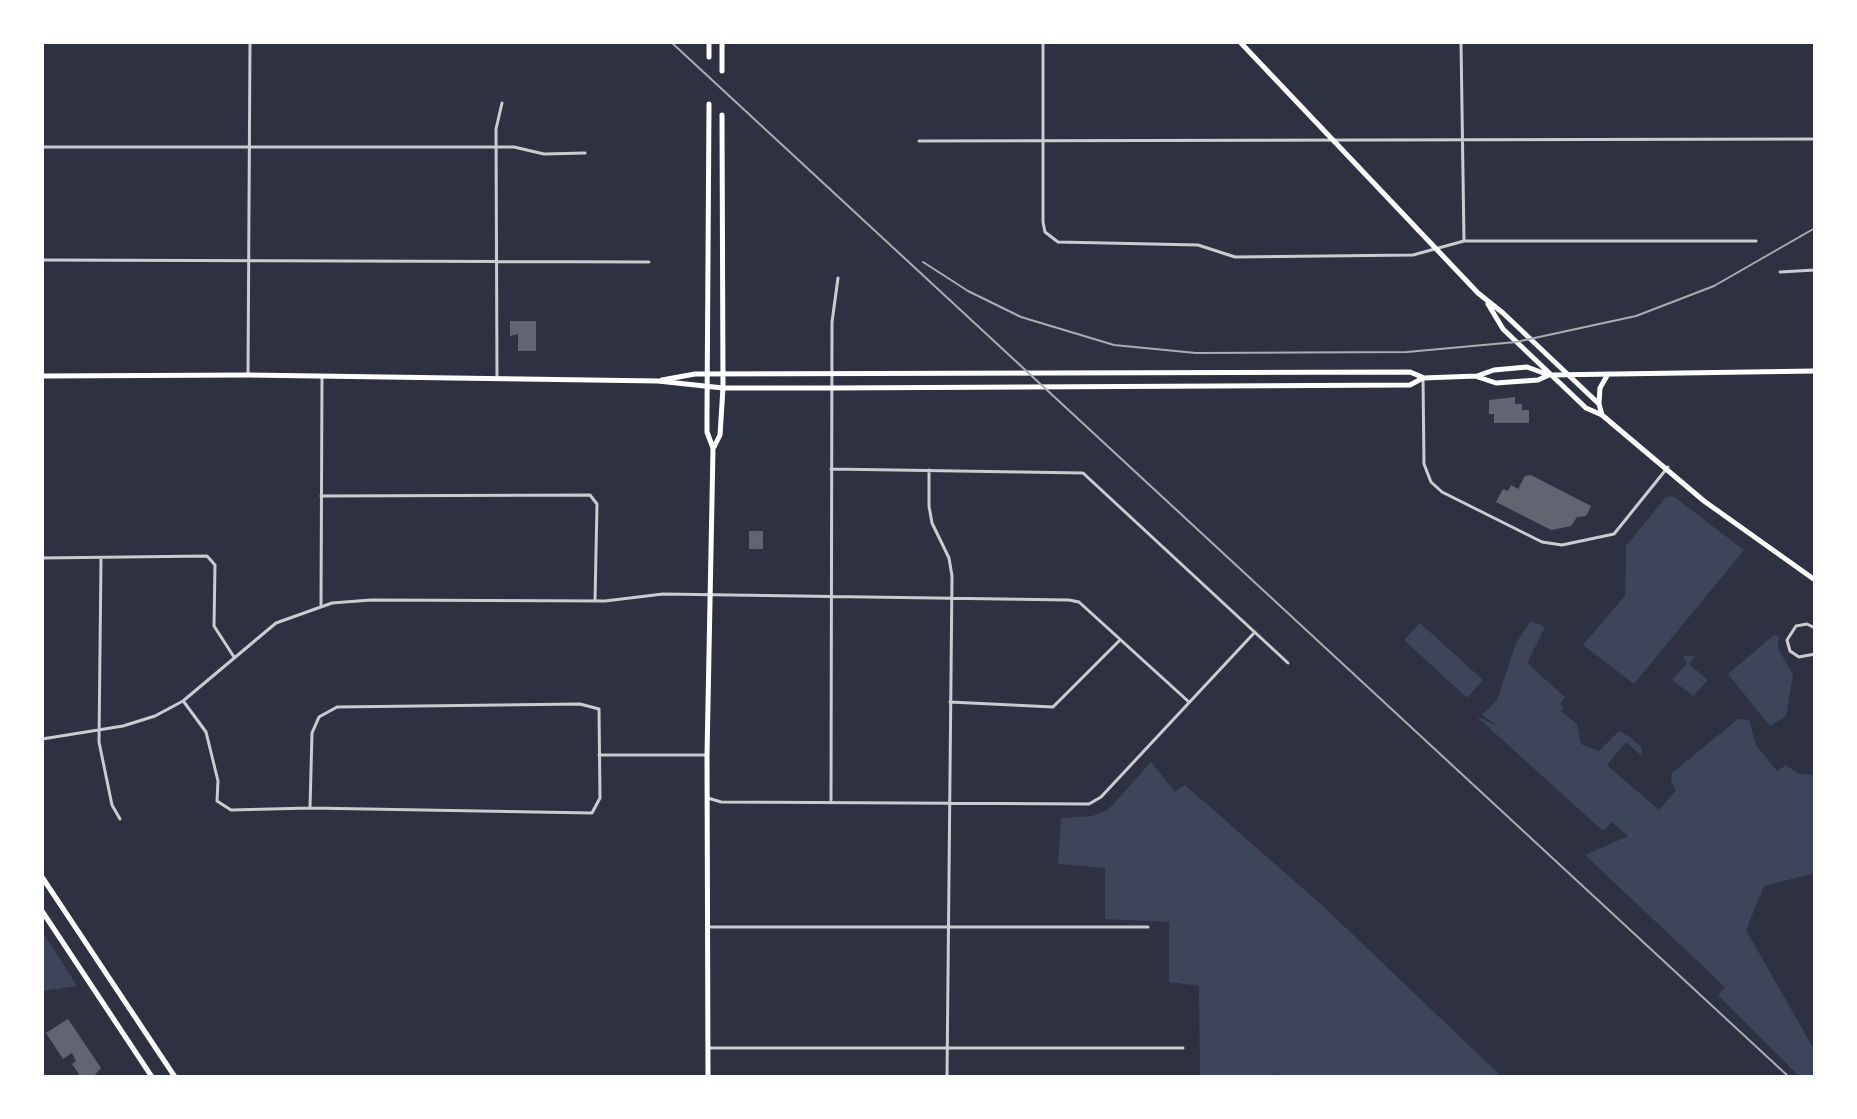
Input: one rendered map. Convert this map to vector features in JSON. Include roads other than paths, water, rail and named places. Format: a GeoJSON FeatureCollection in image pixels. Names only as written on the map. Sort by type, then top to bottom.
{"type":"FeatureCollection","features":[{"type":"Feature","properties":{"kind":"main road"},"geometry":{"type":"LineString","coordinates":[[709,42],[709,57]]}},
{"type":"Feature","properties":{"kind":"main road"},"geometry":{"type":"LineString","coordinates":[[722,42],[722,71]]}},
{"type":"Feature","properties":{"kind":"main road"},"geometry":{"type":"LineString","coordinates":[[1240,42],[1488,303],[1503,313],[1599,404]]}},
{"type":"Feature","properties":{"kind":"main road"},"geometry":{"type":"LineString","coordinates":[[708,1077],[707,755],[713,448],[707,432],[709,104]]}},
{"type":"Feature","properties":{"kind":"main road"},"geometry":{"type":"LineString","coordinates":[[713,448],[720,435],[723,388],[722,115]]}},
{"type":"Feature","properties":{"kind":"main road"},"geometry":{"type":"LineString","coordinates":[[1488,303],[1503,329],[1586,408],[1602,415],[1668,467],[1704,501],[1815,580]]}},
{"type":"Feature","properties":{"kind":"main road"},"geometry":{"type":"LineString","coordinates":[[42,376],[248,375],[658,381],[723,388],[832,388],[1410,385],[1423,378],[1477,376],[1494,370],[1527,367],[1549,375],[1815,371]]}},
{"type":"Feature","properties":{"kind":"main road"},"geometry":{"type":"LineString","coordinates":[[658,381],[708,375],[1410,372],[1423,378]]}},
{"type":"Feature","properties":{"kind":"main road"},"geometry":{"type":"LineString","coordinates":[[1602,415],[1600,388],[1608,374]]}},
{"type":"Feature","properties":{"kind":"main road"},"geometry":{"type":"LineString","coordinates":[[1477,376],[1496,383],[1538,380],[1549,375]]}},
{"type":"Feature","properties":{"kind":"main road"},"geometry":{"type":"LineString","coordinates":[[42,877],[175,1077]]}},
{"type":"Feature","properties":{"kind":"main road"},"geometry":{"type":"LineString","coordinates":[[42,911],[152,1077]]}},
{"type":"Feature","properties":{"kind":"street"},"geometry":{"type":"LineString","coordinates":[[248,375],[250,42]]}},
{"type":"Feature","properties":{"kind":"street"},"geometry":{"type":"LineString","coordinates":[[1043,42],[1043,222],[1045,232],[1058,242],[1188,244],[1235,257],[1413,255],[1464,241],[1756,241]]}},
{"type":"Feature","properties":{"kind":"street"},"geometry":{"type":"LineString","coordinates":[[1461,42],[1464,241]]}},
{"type":"Feature","properties":{"kind":"street"},"geometry":{"type":"LineString","coordinates":[[497,379],[496,147],[497,119],[502,103]]}},
{"type":"Feature","properties":{"kind":"street"},"geometry":{"type":"LineString","coordinates":[[919,141],[1815,139]]}},
{"type":"Feature","properties":{"kind":"street"},"geometry":{"type":"LineString","coordinates":[[42,147],[496,147],[523,148],[544,154],[585,153]]}},
{"type":"Feature","properties":{"kind":"street"},"geometry":{"type":"LineString","coordinates":[[42,260],[649,262]]}},
{"type":"Feature","properties":{"kind":"street"},"geometry":{"type":"LineString","coordinates":[[1780,272],[1815,270]]}},
{"type":"Feature","properties":{"kind":"street"},"geometry":{"type":"LineString","coordinates":[[831,800],[832,322],[838,278]]}},
{"type":"Feature","properties":{"kind":"street"},"geometry":{"type":"LineString","coordinates":[[321,605],[322,377]]}},
{"type":"Feature","properties":{"kind":"street"},"geometry":{"type":"LineString","coordinates":[[1423,378],[1424,464],[1429,480],[1442,492],[1540,541],[1562,545],[1614,534],[1668,467]]}},
{"type":"Feature","properties":{"kind":"street"},"geometry":{"type":"LineString","coordinates":[[831,469],[1083,473],[1288,663]]}},
{"type":"Feature","properties":{"kind":"street"},"geometry":{"type":"LineString","coordinates":[[929,470],[929,506],[949,558],[951,599],[947,1077]]}},
{"type":"Feature","properties":{"kind":"street"},"geometry":{"type":"LineString","coordinates":[[321,496],[590,495],[597,504],[595,601]]}},
{"type":"Feature","properties":{"kind":"street"},"geometry":{"type":"LineString","coordinates":[[42,558],[209,558],[215,565],[214,626],[234,657]]}},
{"type":"Feature","properties":{"kind":"street"},"geometry":{"type":"LineString","coordinates":[[101,559],[100,730],[112,805],[120,819]]}},
{"type":"Feature","properties":{"kind":"street"},"geometry":{"type":"LineString","coordinates":[[42,739],[145,720],[183,701],[276,623],[321,605],[371,600],[595,601],[663,594],[1079,602],[1189,702]]}},
{"type":"Feature","properties":{"kind":"street"},"geometry":{"type":"LineString","coordinates":[[1814,626],[1801,624],[1791,630],[1787,645],[1799,657],[1815,654]]}},
{"type":"Feature","properties":{"kind":"street"},"geometry":{"type":"LineString","coordinates":[[708,798],[721,802],[1093,803],[1255,632]]}},
{"type":"Feature","properties":{"kind":"street"},"geometry":{"type":"LineString","coordinates":[[950,702],[1053,707],[1120,640]]}},
{"type":"Feature","properties":{"kind":"street"},"geometry":{"type":"LineString","coordinates":[[183,701],[206,732],[218,781],[219,805],[231,810],[310,808],[592,813],[600,802],[601,716],[594,705],[346,705],[328,711],[315,724],[310,747],[310,808]]}},
{"type":"Feature","properties":{"kind":"street"},"geometry":{"type":"LineString","coordinates":[[599,755],[707,755]]}},
{"type":"Feature","properties":{"kind":"street"},"geometry":{"type":"LineString","coordinates":[[709,927],[1148,927]]}},
{"type":"Feature","properties":{"kind":"street"},"geometry":{"type":"LineString","coordinates":[[708,1048],[1183,1048]]}},
{"type":"Feature","properties":{"kind":"railway"},"geometry":{"type":"LineString","coordinates":[[671,42],[1789,1077]]}},
{"type":"Feature","properties":{"kind":"railway"},"geometry":{"type":"LineString","coordinates":[[923,262],[968,291],[1021,317],[1114,345],[1196,353],[1407,352],[1516,342],[1636,316],[1714,286],[1815,228]]}}]}
